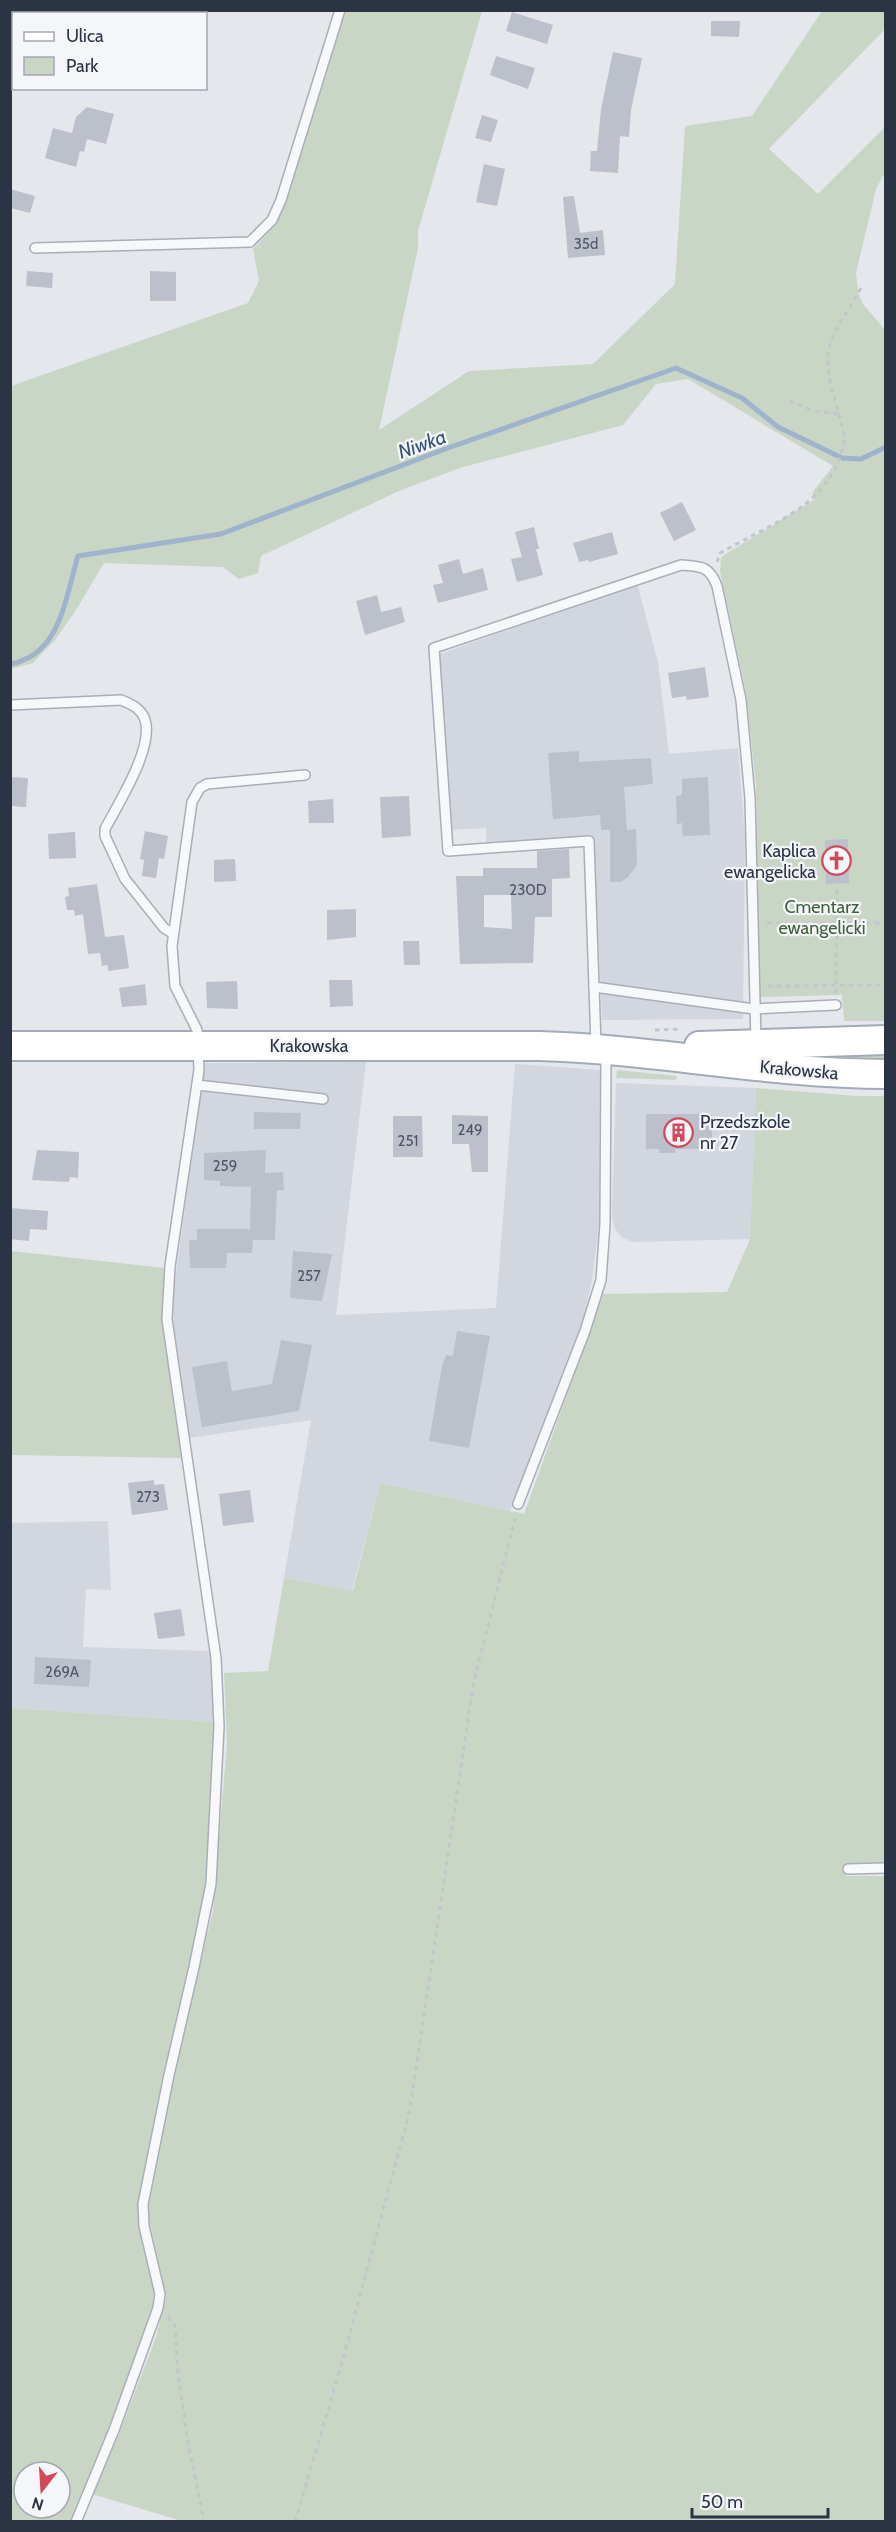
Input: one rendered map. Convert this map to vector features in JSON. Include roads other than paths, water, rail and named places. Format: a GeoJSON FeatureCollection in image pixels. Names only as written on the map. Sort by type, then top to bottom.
{"type":"FeatureCollection","features":[{"type":"Feature","properties":{"kind":"main road","name":"Krakowska"},"geometry":{"type":"LineString","coordinates":[[10,1046],[482,1045],[601,1048],[885,1040]]}},
{"type":"Feature","properties":{"kind":"main road","name":"Krakowska"},"geometry":{"type":"LineString","coordinates":[[601,1048],[812,1072],[885,1074]]}},
{"type":"Feature","properties":{"kind":"lane"},"geometry":{"type":"LineString","coordinates":[[35,248],[250,242],[272,220],[281,200],[340,10]]}},
{"type":"Feature","properties":{"kind":"lane"},"geometry":{"type":"LineString","coordinates":[[518,1504],[585,1331],[602,1280],[605,1224],[601,1048],[594,987],[589,841],[448,851],[434,648],[681,565],[702,567],[712,573],[717,586],[741,700],[750,798],[756,1044]]}},
{"type":"Feature","properties":{"kind":"lane"},"geometry":{"type":"LineString","coordinates":[[10,705],[121,700],[132,704],[140,711],[145,720],[144,748],[105,829],[105,836],[125,879],[164,928],[172,933]]}},
{"type":"Feature","properties":{"kind":"lane"},"geometry":{"type":"LineString","coordinates":[[76,2522],[114,2430],[158,2308],[160,2294],[144,2226],[143,2204],[168,2074],[211,1884],[219,1726],[216,1658],[167,1319],[170,1266],[197,1085],[199,1047],[197,1030],[175,986],[172,933],[192,802],[200,788],[207,784],[305,776]]}},
{"type":"Feature","properties":{"kind":"lane"},"geometry":{"type":"LineString","coordinates":[[594,987],[754,1009],[836,1005]]}},
{"type":"Feature","properties":{"kind":"lane"},"geometry":{"type":"LineString","coordinates":[[197,1085],[323,1099]]}},
{"type":"Feature","properties":{"kind":"lane"},"geometry":{"type":"LineString","coordinates":[[848,1869],[885,1868]]}},
{"type":"Feature","properties":{"kind":"waterway","name":"Niwka"},"geometry":{"type":"LineString","coordinates":[[10,664],[27,658],[51,637],[64,606],[78,556],[221,534],[448,448],[676,368],[742,398],[778,427],[842,458],[861,459],[886,447]]}},
{"type":"Feature","properties":{"kind":"place","name":"Kaplica ewangelicka"},"geometry":{"type":"Point","coordinates":[837,861]}},
{"type":"Feature","properties":{"kind":"place","name":"Przedszkole nr 27"},"geometry":{"type":"Point","coordinates":[679,1132]}},
{"type":"Feature","properties":{"kind":"park label","name":"Cmentarz ewangelicki"},"geometry":{"type":"Point","coordinates":[822,917]}}]}
